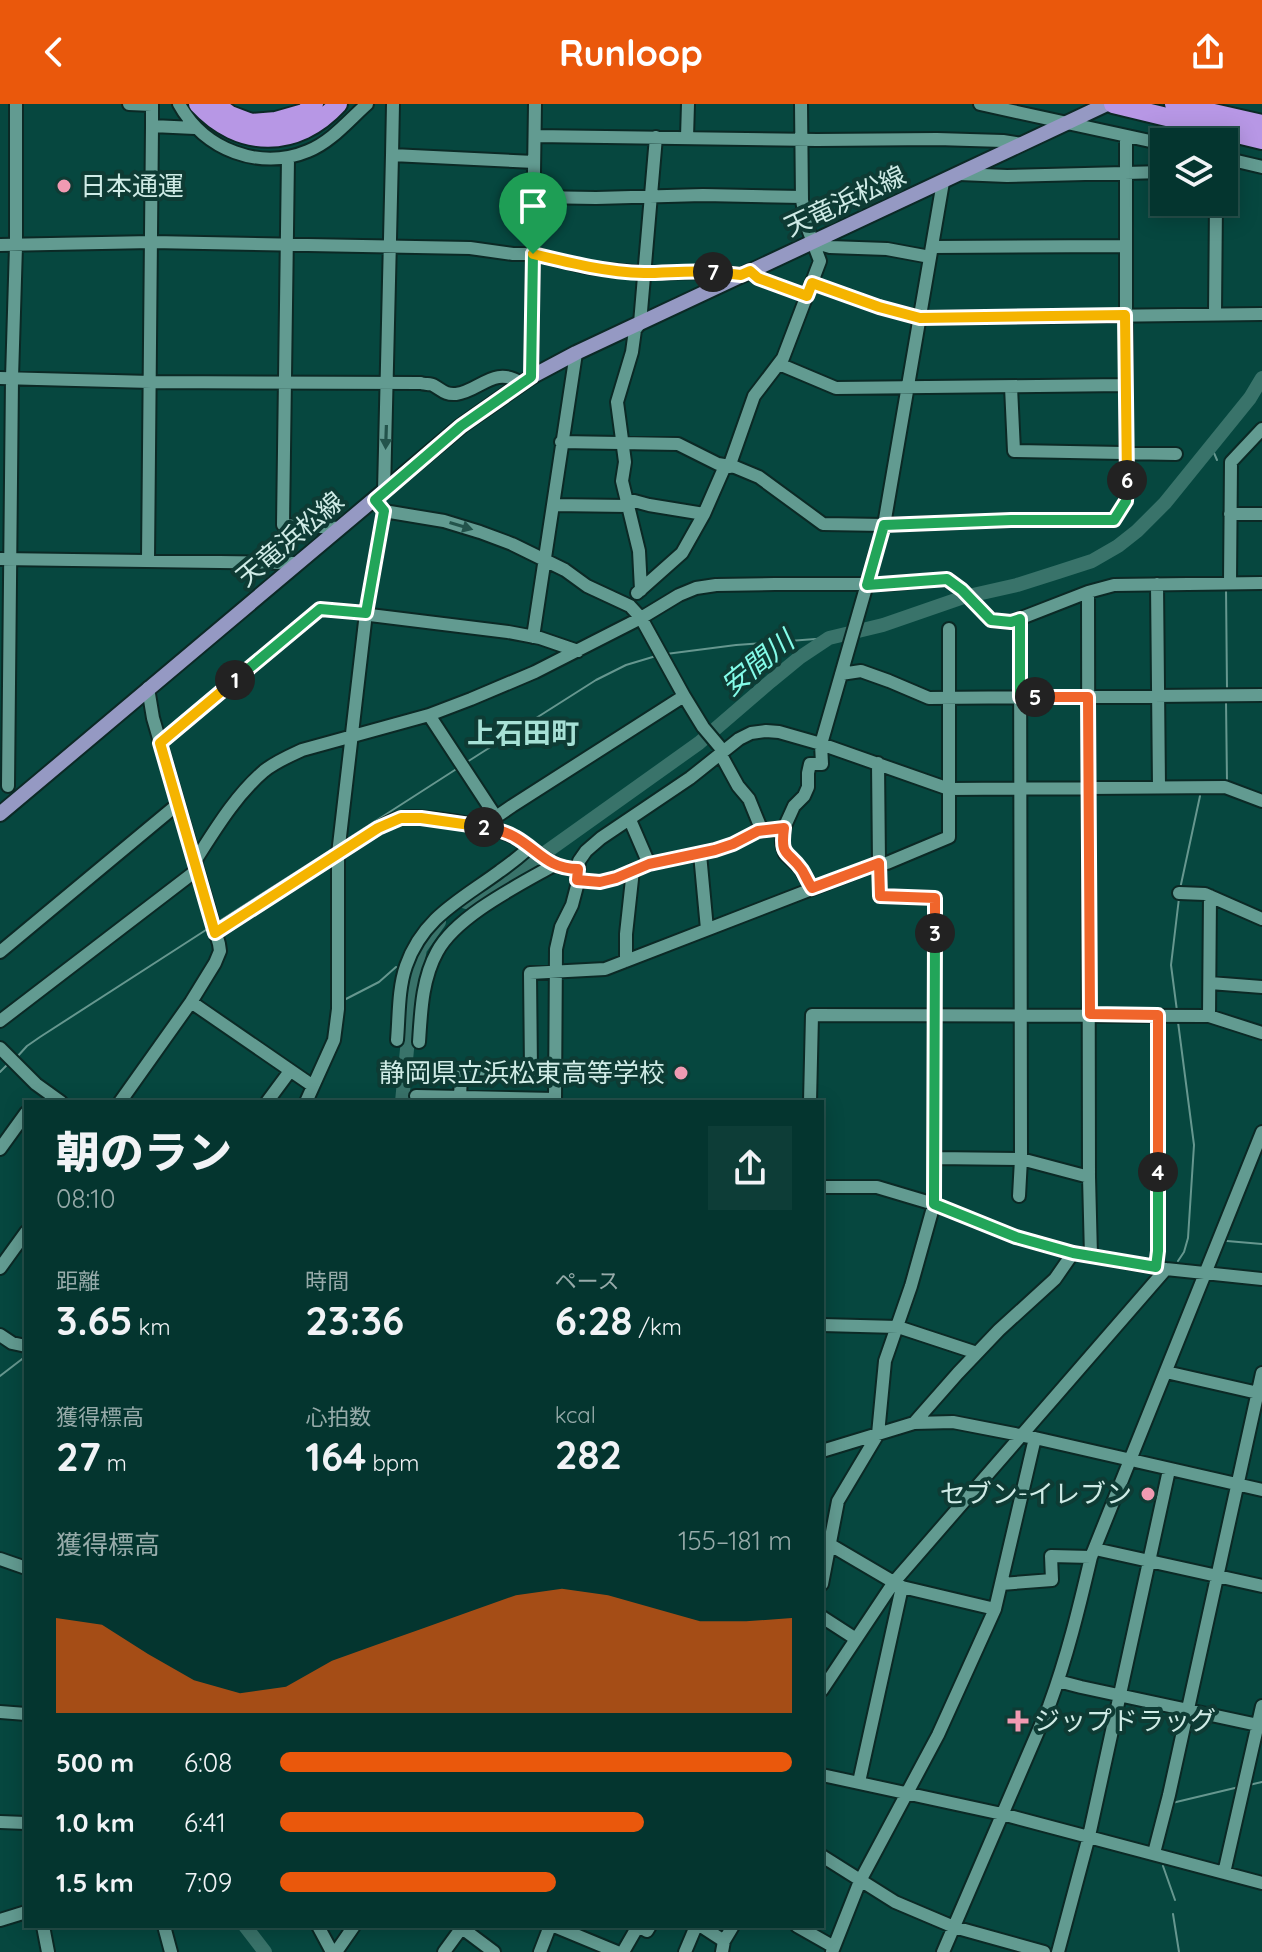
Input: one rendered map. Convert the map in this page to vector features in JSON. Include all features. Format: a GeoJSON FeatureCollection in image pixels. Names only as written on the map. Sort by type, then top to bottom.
{"type":"FeatureCollection","features":[{"type":"Feature","properties":{"kind":"highway"},"geometry":{"type":"LineString","coordinates":[[198,104],[226,128],[247,136],[268,139],[313,126],[338,104]]}},
{"type":"Feature","properties":{"kind":"highway"},"geometry":{"type":"LineString","coordinates":[[215,104],[230,115],[251,123],[276,121],[304,113],[314,104]]}},
{"type":"Feature","properties":{"kind":"highway"},"geometry":{"type":"LineString","coordinates":[[1174,104],[1262,124]]}},
{"type":"Feature","properties":{"kind":"highway"},"geometry":{"type":"LineString","coordinates":[[1116,105],[1262,140]]}},
{"type":"Feature","properties":{"kind":"main road","name":"天竜浜松線"},"geometry":{"type":"LineString","coordinates":[[0,814],[297,563],[340,528],[381,501],[461,426],[526,380],[576,353],[1066,123],[1116,105]]}},
{"type":"Feature","properties":{"kind":"street"},"geometry":{"type":"LineString","coordinates":[[16,104],[16,246],[6,378],[4,786],[32,787]]}},
{"type":"Feature","properties":{"kind":"street"},"geometry":{"type":"LineString","coordinates":[[129,104],[152,105],[148,560]]}},
{"type":"Feature","properties":{"kind":"street"},"geometry":{"type":"LineString","coordinates":[[179,104],[195,128],[210,139],[233,152],[265,160],[288,158],[310,151],[335,134],[367,104]]}},
{"type":"Feature","properties":{"kind":"street"},"geometry":{"type":"LineString","coordinates":[[307,1100],[334,1040],[338,1003],[339,848],[381,501],[387,383],[393,104]]}},
{"type":"Feature","properties":{"kind":"street"},"geometry":{"type":"LineString","coordinates":[[6,378],[387,383],[432,385],[441,392],[454,394],[498,377],[526,380],[533,254],[535,104]]}},
{"type":"Feature","properties":{"kind":"street"},"geometry":{"type":"LineString","coordinates":[[687,137],[688,104]]}},
{"type":"Feature","properties":{"kind":"street"},"geometry":{"type":"LineString","coordinates":[[630,606],[641,590],[682,553],[704,514],[727,467],[754,396],[779,364],[820,261],[806,224],[802,197],[801,104]]}},
{"type":"Feature","properties":{"kind":"street"},"geometry":{"type":"LineString","coordinates":[[980,104],[1150,141]]}},
{"type":"Feature","properties":{"kind":"street"},"geometry":{"type":"LineString","coordinates":[[152,126],[195,128]]}},
{"type":"Feature","properties":{"kind":"street"},"geometry":{"type":"LineString","coordinates":[[535,136],[937,139],[1022,144]]}},
{"type":"Feature","properties":{"kind":"street"},"geometry":{"type":"LineString","coordinates":[[561,442],[678,444],[727,467],[759,477],[823,524],[1114,520],[1126,501],[1126,136]]}},
{"type":"Feature","properties":{"kind":"street"},"geometry":{"type":"LineString","coordinates":[[641,590],[639,551],[622,481],[625,462],[617,402],[632,352],[635,330],[640,323],[656,137]]}},
{"type":"Feature","properties":{"kind":"street"},"geometry":{"type":"LineString","coordinates":[[392,155],[534,162]]}},
{"type":"Feature","properties":{"kind":"street"},"geometry":{"type":"LineString","coordinates":[[288,158],[283,525],[340,528]]}},
{"type":"Feature","properties":{"kind":"street"},"geometry":{"type":"LineString","coordinates":[[1238,161],[1262,167]]}},
{"type":"Feature","properties":{"kind":"street"},"geometry":{"type":"LineString","coordinates":[[959,174],[1150,173]]}},
{"type":"Feature","properties":{"kind":"street"},"geometry":{"type":"LineString","coordinates":[[812,888],[800,868],[785,854],[782,843],[784,828],[794,806],[808,787],[810,764],[822,764],[821,744],[884,525],[943,182]]}},
{"type":"Feature","properties":{"kind":"street"},"geometry":{"type":"LineString","coordinates":[[534,197],[802,197]]}},
{"type":"Feature","properties":{"kind":"street"},"geometry":{"type":"LineString","coordinates":[[1215,314],[1216,216]]}},
{"type":"Feature","properties":{"kind":"street"},"geometry":{"type":"LineString","coordinates":[[0,245],[152,242],[470,248],[533,254],[586,267],[644,273],[746,273],[920,318],[1262,314]]}},
{"type":"Feature","properties":{"kind":"street"},"geometry":{"type":"LineString","coordinates":[[813,242],[830,247],[931,252],[1125,246]]}},
{"type":"Feature","properties":{"kind":"street"},"geometry":{"type":"LineString","coordinates":[[533,637],[576,353]]}},
{"type":"Feature","properties":{"kind":"street"},"geometry":{"type":"LineString","coordinates":[[779,364],[836,388],[1125,385]]}},
{"type":"Feature","properties":{"kind":"street"},"geometry":{"type":"LineString","coordinates":[[1011,387],[1014,451],[1176,454]]}},
{"type":"Feature","properties":{"kind":"street"},"geometry":{"type":"LineString","coordinates":[[1230,583],[1231,462],[1262,429]]}},
{"type":"Feature","properties":{"kind":"street"},"geometry":{"type":"LineString","coordinates":[[381,501],[491,536],[565,570],[587,586],[630,606],[641,618],[684,696],[749,799],[762,831]]}},
{"type":"Feature","properties":{"kind":"street"},"geometry":{"type":"LineString","coordinates":[[553,505],[628,503],[704,514]]}},
{"type":"Feature","properties":{"kind":"street"},"geometry":{"type":"LineString","coordinates":[[1230,514],[1262,514]]}},
{"type":"Feature","properties":{"kind":"street"},"geometry":{"type":"LineString","coordinates":[[5,559],[297,563]]}},
{"type":"Feature","properties":{"kind":"street"},"geometry":{"type":"LineString","coordinates":[[0,1021],[196,866],[229,809],[264,771],[283,758],[429,715],[535,672],[696,588],[716,585],[867,585],[947,579],[991,620],[1011,622],[1114,585],[1262,583]]}},
{"type":"Feature","properties":{"kind":"street"},"geometry":{"type":"LineString","coordinates":[[1157,584],[1159,787]]}},
{"type":"Feature","properties":{"kind":"street"},"geometry":{"type":"LineString","coordinates":[[1088,592],[1091,1256]]}},
{"type":"Feature","properties":{"kind":"street"},"geometry":{"type":"LineString","coordinates":[[160,743],[320,609],[533,637],[578,651]]}},
{"type":"Feature","properties":{"kind":"street"},"geometry":{"type":"LineString","coordinates":[[1019,1196],[1020,619]]}},
{"type":"Feature","properties":{"kind":"street"},"geometry":{"type":"LineString","coordinates":[[531,1070],[530,973],[605,969],[949,837],[949,629]]}},
{"type":"Feature","properties":{"kind":"street"},"geometry":{"type":"LineString","coordinates":[[841,674],[861,671],[929,698],[1262,695]]}},
{"type":"Feature","properties":{"kind":"street"},"geometry":{"type":"LineString","coordinates":[[121,1100],[191,1002],[220,951],[153,718],[148,688]]}},
{"type":"Feature","properties":{"kind":"street"},"geometry":{"type":"LineString","coordinates":[[214,928],[339,848],[401,818],[495,823],[684,696]]}},
{"type":"Feature","properties":{"kind":"street"},"geometry":{"type":"LineString","coordinates":[[429,715],[495,823],[554,864],[600,882],[649,864],[700,854],[762,831],[784,828]]}},
{"type":"Feature","properties":{"kind":"street"},"geometry":{"type":"LineString","coordinates":[[555,1100],[556,949],[561,927],[572,905],[579,861],[601,838],[690,778],[719,749],[751,733],[779,732],[949,789],[1225,787],[1262,801]]}},
{"type":"Feature","properties":{"kind":"street"},"geometry":{"type":"LineString","coordinates":[[824,1563],[826,1542],[838,1501],[878,1434],[885,1361],[917,1268],[934,1204],[935,898],[880,896],[878,763]]}},
{"type":"Feature","properties":{"kind":"street"},"geometry":{"type":"LineString","coordinates":[[0,952],[178,804]]}},
{"type":"Feature","properties":{"kind":"street"},"geometry":{"type":"LineString","coordinates":[[630,820],[649,864]]}},
{"type":"Feature","properties":{"kind":"street"},"geometry":{"type":"LineString","coordinates":[[397,1040],[405,969],[431,922],[452,903],[529,848]]}},
{"type":"Feature","properties":{"kind":"street"},"geometry":{"type":"LineString","coordinates":[[700,854],[707,929]]}},
{"type":"Feature","properties":{"kind":"street"},"geometry":{"type":"LineString","coordinates":[[419,1042],[423,994],[437,952],[443,944],[470,916],[554,864]]}},
{"type":"Feature","properties":{"kind":"street"},"geometry":{"type":"LineString","coordinates":[[626,961],[633,870]]}},
{"type":"Feature","properties":{"kind":"street"},"geometry":{"type":"LineString","coordinates":[[1179,893],[1205,894],[1262,919]]}},
{"type":"Feature","properties":{"kind":"street"},"geometry":{"type":"LineString","coordinates":[[1209,1016],[1210,896]]}},
{"type":"Feature","properties":{"kind":"street"},"geometry":{"type":"LineString","coordinates":[[1210,983],[1262,987]]}},
{"type":"Feature","properties":{"kind":"street"},"geometry":{"type":"LineString","coordinates":[[191,1002],[313,1086]]}},
{"type":"Feature","properties":{"kind":"street"},"geometry":{"type":"LineString","coordinates":[[810,1100],[812,1015],[1209,1016],[1262,1033]]}},
{"type":"Feature","properties":{"kind":"street"},"geometry":{"type":"LineString","coordinates":[[1158,1015],[1158,1251],[1161,1268]]}},
{"type":"Feature","properties":{"kind":"street"},"geometry":{"type":"LineString","coordinates":[[8,1056],[58,1100]]}},
{"type":"Feature","properties":{"kind":"street"},"geometry":{"type":"LineString","coordinates":[[420,1068],[556,1071]]}},
{"type":"Feature","properties":{"kind":"street"},"geometry":{"type":"LineString","coordinates":[[416,1096],[460,1100],[461,1069]]}},
{"type":"Feature","properties":{"kind":"street"},"geometry":{"type":"LineString","coordinates":[[268,1100],[290,1071]]}},
{"type":"Feature","properties":{"kind":"street"},"geometry":{"type":"LineString","coordinates":[[35,1100],[43,1089]]}},
{"type":"Feature","properties":{"kind":"street"},"geometry":{"type":"LineString","coordinates":[[0,1149],[24,1116]]}},
{"type":"Feature","properties":{"kind":"street"},"geometry":{"type":"LineString","coordinates":[[943,1952],[1049,1706],[1076,1623],[1093,1553],[1205,1272],[1257,1159],[1262,1132]]}},
{"type":"Feature","properties":{"kind":"street"},"geometry":{"type":"LineString","coordinates":[[934,1158],[1021,1159],[1089,1177]]}},
{"type":"Feature","properties":{"kind":"street"},"geometry":{"type":"LineString","coordinates":[[824,1187],[877,1187],[934,1204],[1016,1237],[1073,1253],[1161,1268],[1262,1279]]}},
{"type":"Feature","properties":{"kind":"street"},"geometry":{"type":"LineString","coordinates":[[0,1268],[24,1235]]}},
{"type":"Feature","properties":{"kind":"street"},"geometry":{"type":"LineString","coordinates":[[914,1423],[999,1330],[1055,1279],[1073,1253]]}},
{"type":"Feature","properties":{"kind":"street"},"geometry":{"type":"LineString","coordinates":[[824,1687],[898,1585],[1161,1268]]}},
{"type":"Feature","properties":{"kind":"street"},"geometry":{"type":"LineString","coordinates":[[824,1325],[898,1327],[977,1353]]}},
{"type":"Feature","properties":{"kind":"street"},"geometry":{"type":"LineString","coordinates":[[0,1335],[12,1343],[24,1346]]}},
{"type":"Feature","properties":{"kind":"street"},"geometry":{"type":"LineString","coordinates":[[1166,1372],[1260,1394]]}},
{"type":"Feature","properties":{"kind":"street"},"geometry":{"type":"LineString","coordinates":[[1154,1853],[1260,1394],[1262,1373]]}},
{"type":"Feature","properties":{"kind":"street"},"geometry":{"type":"LineString","coordinates":[[824,1450],[914,1423],[953,1422],[1262,1490]]}},
{"type":"Feature","properties":{"kind":"street"},"geometry":{"type":"LineString","coordinates":[[800,1928],[833,1950],[860,1881],[938,1735],[995,1609],[1035,1438]]}},
{"type":"Feature","properties":{"kind":"street"},"geometry":{"type":"LineString","coordinates":[[1058,1952],[1089,1836],[1169,1470]]}},
{"type":"Feature","properties":{"kind":"street"},"geometry":{"type":"LineString","coordinates":[[826,1542],[898,1585],[995,1609]]}},
{"type":"Feature","properties":{"kind":"street"},"geometry":{"type":"LineString","coordinates":[[1001,1584],[1052,1580],[1051,1556],[1093,1553],[1262,1586]]}},
{"type":"Feature","properties":{"kind":"street"},"geometry":{"type":"LineString","coordinates":[[0,1559],[24,1567]]}},
{"type":"Feature","properties":{"kind":"street"},"geometry":{"type":"LineString","coordinates":[[859,1782],[898,1585]]}},
{"type":"Feature","properties":{"kind":"street"},"geometry":{"type":"LineString","coordinates":[[824,1618],[856,1639]]}},
{"type":"Feature","properties":{"kind":"street"},"geometry":{"type":"LineString","coordinates":[[1058,1681],[1260,1726]]}},
{"type":"Feature","properties":{"kind":"street"},"geometry":{"type":"LineString","coordinates":[[1224,1873],[1260,1726],[1262,1706]]}},
{"type":"Feature","properties":{"kind":"street"},"geometry":{"type":"LineString","coordinates":[[0,1712],[24,1714]]}},
{"type":"Feature","properties":{"kind":"street"},"geometry":{"type":"LineString","coordinates":[[824,1775],[1002,1814],[1262,1883]]}},
{"type":"Feature","properties":{"kind":"street"},"geometry":{"type":"LineString","coordinates":[[0,1822],[24,1823]]}},
{"type":"Feature","properties":{"kind":"street"},"geometry":{"type":"LineString","coordinates":[[824,1857],[895,1902],[954,1927],[1044,1952]]}},
{"type":"Feature","properties":{"kind":"street"},"geometry":{"type":"LineString","coordinates":[[0,1920],[24,1913]]}},
{"type":"Feature","properties":{"kind":"street"},"geometry":{"type":"LineString","coordinates":[[43,1928],[48,1952]]}},
{"type":"Feature","properties":{"kind":"street"},"geometry":{"type":"LineString","coordinates":[[165,1928],[171,1952]]}},
{"type":"Feature","properties":{"kind":"street"},"geometry":{"type":"LineString","coordinates":[[319,1928],[334,1952],[352,1928]]}},
{"type":"Feature","properties":{"kind":"street"},"geometry":{"type":"LineString","coordinates":[[444,1952],[461,1928]]}},
{"type":"Feature","properties":{"kind":"street"},"geometry":{"type":"LineString","coordinates":[[463,1928],[494,1952]]}},
{"type":"Feature","properties":{"kind":"street"},"geometry":{"type":"LineString","coordinates":[[540,1952],[551,1928]]}},
{"type":"Feature","properties":{"kind":"street"},"geometry":{"type":"LineString","coordinates":[[557,1928],[616,1952]]}},
{"type":"Feature","properties":{"kind":"street"},"geometry":{"type":"LineString","coordinates":[[623,1952],[637,1928]]}},
{"type":"Feature","properties":{"kind":"street"},"geometry":{"type":"LineString","coordinates":[[685,1952],[697,1928]]}},
{"type":"Feature","properties":{"kind":"street"},"geometry":{"type":"LineString","coordinates":[[700,1928],[723,1947],[732,1928]]}},
{"type":"Feature","properties":{"kind":"waterway","name":"安間川"},"geometry":{"type":"LineString","coordinates":[[466,902],[542,855],[699,743],[799,658],[829,638],[883,625],[964,597],[1058,572],[1092,561],[1118,546],[1165,503],[1250,398],[1262,378]]}},
{"type":"Feature","properties":{"kind":"waterway"},"geometry":{"type":"LineString","coordinates":[[1211,446],[1217,460]]}},
{"type":"Feature","properties":{"kind":"waterway"},"geometry":{"type":"LineString","coordinates":[[1225,468],[1225,482]]}},
{"type":"Feature","properties":{"kind":"waterway"},"geometry":{"type":"LineString","coordinates":[[1226,588],[1227,689]]}},
{"type":"Feature","properties":{"kind":"waterway"},"geometry":{"type":"LineString","coordinates":[[666,654],[829,638]]}},
{"type":"Feature","properties":{"kind":"waterway"},"geometry":{"type":"LineString","coordinates":[[467,762],[596,680],[626,665],[656,656]]}},
{"type":"Feature","properties":{"kind":"waterway"},"geometry":{"type":"LineString","coordinates":[[1226,701],[1227,782]]}},
{"type":"Feature","properties":{"kind":"waterway"},"geometry":{"type":"LineString","coordinates":[[346,840],[458,768]]}},
{"type":"Feature","properties":{"kind":"waterway"},"geometry":{"type":"LineString","coordinates":[[1180,889],[1200,796]]}},
{"type":"Feature","properties":{"kind":"waterway"},"geometry":{"type":"LineString","coordinates":[[218,922],[334,848]]}},
{"type":"Feature","properties":{"kind":"waterway"},"geometry":{"type":"LineString","coordinates":[[1177,1011],[1171,965],[1179,898]]}},
{"type":"Feature","properties":{"kind":"waterway","name":"安間川"},"geometry":{"type":"LineString","coordinates":[[402,1100],[413,986],[420,949],[439,922]]}},
{"type":"Feature","properties":{"kind":"waterway"},"geometry":{"type":"LineString","coordinates":[[16,1058],[40,1037],[209,928]]}},
{"type":"Feature","properties":{"kind":"waterway"},"geometry":{"type":"LineString","coordinates":[[344,1000],[379,982],[396,967]]}},
{"type":"Feature","properties":{"kind":"waterway"},"geometry":{"type":"LineString","coordinates":[[1178,1022],[1194,1145],[1188,1238],[1178,1261]]}},
{"type":"Feature","properties":{"kind":"waterway"},"geometry":{"type":"LineString","coordinates":[[0,1072],[8,1064]]}},
{"type":"Feature","properties":{"kind":"waterway"},"geometry":{"type":"LineString","coordinates":[[1227,1241],[1262,1244]]}},
{"type":"Feature","properties":{"kind":"waterway"},"geometry":{"type":"LineString","coordinates":[[0,1376],[24,1358]]}},
{"type":"Feature","properties":{"kind":"waterway"},"geometry":{"type":"LineString","coordinates":[[1249,1785],[1262,1782]]}},
{"type":"Feature","properties":{"kind":"waterway"},"geometry":{"type":"LineString","coordinates":[[1172,1803],[1239,1787]]}},
{"type":"Feature","properties":{"kind":"waterway"},"geometry":{"type":"LineString","coordinates":[[1163,1866],[1175,1900]]}},
{"type":"Feature","properties":{"kind":"waterway"},"geometry":{"type":"LineString","coordinates":[[1173,1914],[1179,1952]]}},
{"type":"Feature","properties":{"kind":"waterway","name":"安間川"},"geometry":{"type":"LineString","coordinates":[[247,1928],[265,1952]]}},
{"type":"Feature","properties":{"kind":"place","name":"日本通運"},"geometry":{"type":"Point","coordinates":[64,186]}},
{"type":"Feature","properties":{"kind":"place","name":"静岡県立浜松東高等学校"},"geometry":{"type":"Point","coordinates":[681,1073]}},
{"type":"Feature","properties":{"kind":"place","name":"セブン-イレブン"},"geometry":{"type":"Point","coordinates":[1148,1494]}},
{"type":"Feature","properties":{"kind":"place","name":"ジップドラッグ"},"geometry":{"type":"Point","coordinates":[1018,1721]}},
{"type":"Feature","properties":{"kind":"district","name":"上石田町"},"geometry":{"type":"Point","coordinates":[523,733]}},
{"type":"Feature","properties":{"kind":"route"},"geometry":{"type":"LineString","coordinates":[[533,254],[586,267],[644,273],[741,275],[750,271],[758,278],[807,296],[812,283],[920,318],[1125,315],[1126,501],[1114,520],[884,525],[867,585],[947,579],[991,620],[1011,622],[1020,619],[1020,697],[1088,697],[1090,1014],[1158,1015],[1156,1267],[1073,1253],[1016,1237],[934,1204],[935,898],[880,896],[879,863],[812,888],[800,868],[785,854],[782,843],[784,828],[758,831],[715,850],[649,864],[600,882],[577,880],[578,869],[556,866],[515,837],[500,831],[421,818],[401,818],[378,828],[215,933],[160,743],[320,609],[366,613],[384,511],[375,500],[461,426],[531,377],[533,254]]}}]}
